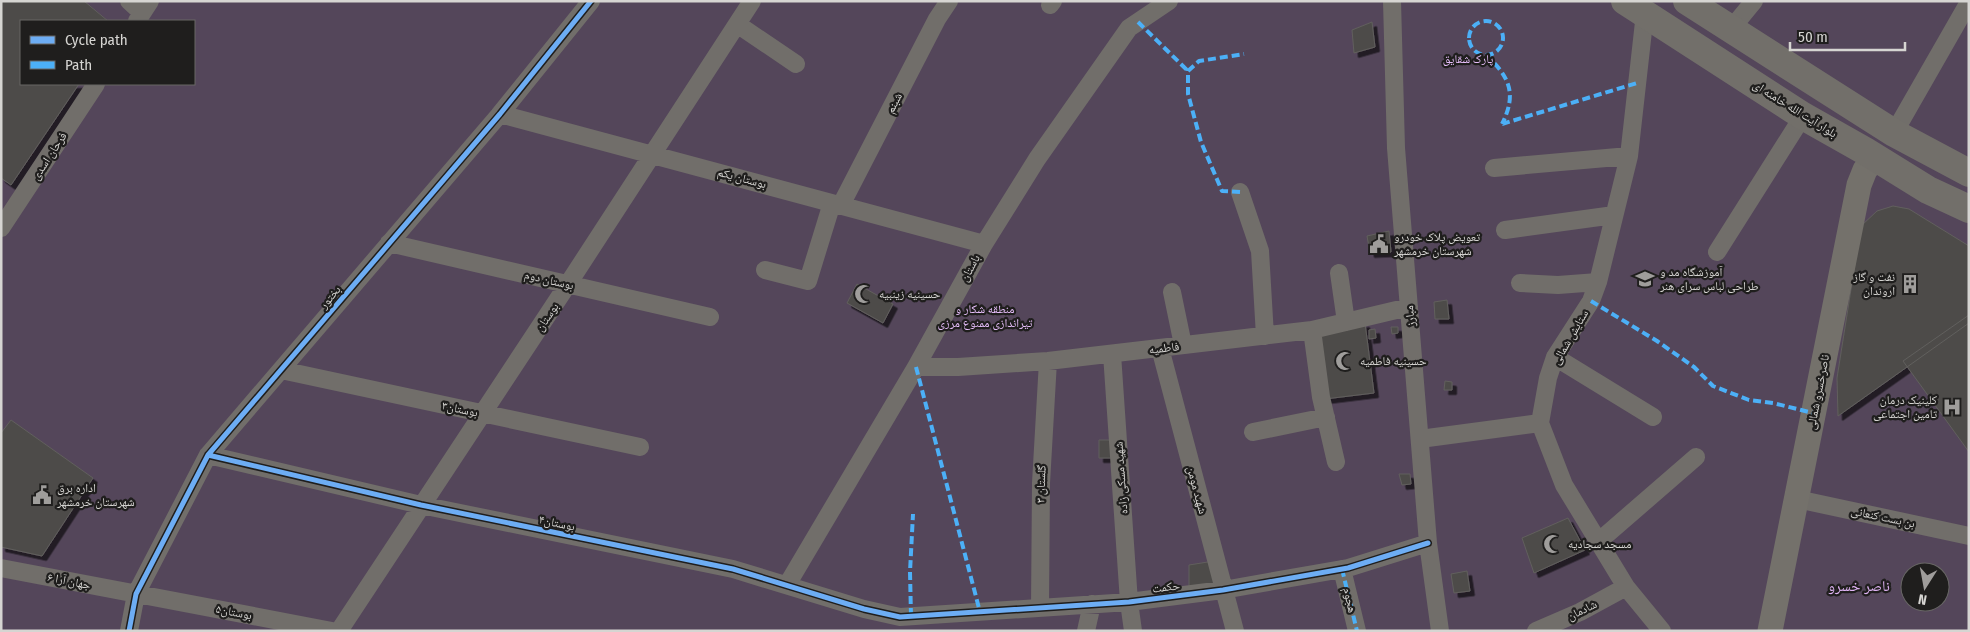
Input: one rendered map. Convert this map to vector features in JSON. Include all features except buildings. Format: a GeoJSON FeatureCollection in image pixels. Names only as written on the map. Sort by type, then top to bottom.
{"type":"FeatureCollection","features":[{"type":"Feature","properties":{"kind":"main road"},"geometry":{"type":"LineString","coordinates":[[1688,1],[1894,133],[1969,174]]}},
{"type":"Feature","properties":{"kind":"main road","name":"بلوار آیت الله خامنه ای"},"geometry":{"type":"LineString","coordinates":[[1635,7],[1803,116],[1928,190],[1969,209]]}},
{"type":"Feature","properties":{"kind":"main road"},"geometry":{"type":"LineString","coordinates":[[1875,158],[1894,133]]}},
{"type":"Feature","properties":{"kind":"street","name":"بختور"},"geometry":{"type":"LineString","coordinates":[[129,631],[136,594],[208,455],[500,114],[591,1]]}},
{"type":"Feature","properties":{"kind":"street","name":"بوستان"},"geometry":{"type":"LineString","coordinates":[[339,631],[752,1]]}},
{"type":"Feature","properties":{"kind":"street","name":"شبنم"},"geometry":{"type":"LineString","coordinates":[[765,270],[808,281],[836,204],[937,19],[949,1]]}},
{"type":"Feature","properties":{"kind":"street","name":"باستان"},"geometry":{"type":"LineString","coordinates":[[787,585],[916,367],[984,244],[1037,159],[1129,28],[1169,1]]}},
{"type":"Feature","properties":{"kind":"street","name":"مبارز"},"geometry":{"type":"LineString","coordinates":[[1392,1],[1396,148],[1428,543],[1440,631]]}},
{"type":"Feature","properties":{"kind":"street"},"geometry":{"type":"LineString","coordinates":[[1732,29],[1754,1]]}},
{"type":"Feature","properties":{"kind":"street"},"geometry":{"type":"LineString","coordinates":[[1894,133],[1969,2]]}},
{"type":"Feature","properties":{"kind":"street","name":"ستایش شمالی"},"geometry":{"type":"LineString","coordinates":[[1540,423],[1548,378],[1555,357],[1591,301],[1598,282],[1629,156],[1635,7]]}},
{"type":"Feature","properties":{"kind":"street"},"geometry":{"type":"LineString","coordinates":[[737,24],[796,64]]}},
{"type":"Feature","properties":{"kind":"street","name":"فرحان اسدی"},"geometry":{"type":"LineString","coordinates":[[1,228],[95,85]]}},
{"type":"Feature","properties":{"kind":"street","name":"بوستان یکم"},"geometry":{"type":"LineString","coordinates":[[500,114],[984,244]]}},
{"type":"Feature","properties":{"kind":"street"},"geometry":{"type":"LineString","coordinates":[[1717,252],[1803,116]]}},
{"type":"Feature","properties":{"kind":"street"},"geometry":{"type":"LineString","coordinates":[[1494,168],[1629,156]]}},
{"type":"Feature","properties":{"kind":"street","name":"ناصرخسرو شمالی"},"geometry":{"type":"LineString","coordinates":[[1770,631],[1859,185],[1866,170],[1875,158]]}},
{"type":"Feature","properties":{"kind":"street"},"geometry":{"type":"LineString","coordinates":[[1240,192],[1260,251],[1265,336]]}},
{"type":"Feature","properties":{"kind":"street"},"geometry":{"type":"LineString","coordinates":[[1505,230],[1614,215]]}},
{"type":"Feature","properties":{"kind":"street","name":"بوستان دوم"},"geometry":{"type":"LineString","coordinates":[[389,243],[710,317]]}},
{"type":"Feature","properties":{"kind":"street"},"geometry":{"type":"LineString","coordinates":[[1339,273],[1346,322]]}},
{"type":"Feature","properties":{"kind":"street"},"geometry":{"type":"LineString","coordinates":[[1520,283],[1558,285],[1598,282]]}},
{"type":"Feature","properties":{"kind":"street"},"geometry":{"type":"LineString","coordinates":[[1172,292],[1183,346]]}},
{"type":"Feature","properties":{"kind":"street","name":"فاطمیه"},"geometry":{"type":"LineString","coordinates":[[916,367],[958,367],[1048,360],[1183,346],[1312,330],[1409,308]]}},
{"type":"Feature","properties":{"kind":"street"},"geometry":{"type":"LineString","coordinates":[[1312,330],[1326,417],[1336,462]]}},
{"type":"Feature","properties":{"kind":"street","name":"شهید مومن"},"geometry":{"type":"LineString","coordinates":[[1160,348],[1235,631]]}},
{"type":"Feature","properties":{"kind":"street","name":"شهید مسکی زاده"},"geometry":{"type":"LineString","coordinates":[[1112,354],[1129,602],[1133,631]]}},
{"type":"Feature","properties":{"kind":"street"},"geometry":{"type":"LineString","coordinates":[[1555,357],[1653,417]]}},
{"type":"Feature","properties":{"kind":"street","name":"گلستان ۳"},"geometry":{"type":"LineString","coordinates":[[1040,608],[1041,483],[1048,360]]}},
{"type":"Feature","properties":{"kind":"street","name":"بوستان۳"},"geometry":{"type":"LineString","coordinates":[[281,370],[640,447]]}},
{"type":"Feature","properties":{"kind":"street"},"geometry":{"type":"LineString","coordinates":[[1253,432],[1326,417]]}},
{"type":"Feature","properties":{"kind":"street"},"geometry":{"type":"LineString","coordinates":[[1420,439],[1540,423],[1564,486],[1626,587],[1662,631]]}},
{"type":"Feature","properties":{"kind":"street","name":"بوستان۴"},"geometry":{"type":"LineString","coordinates":[[208,455],[421,505],[733,569],[864,609],[902,624]]}},
{"type":"Feature","properties":{"kind":"street"},"geometry":{"type":"LineString","coordinates":[[1598,542],[1696,457]]}},
{"type":"Feature","properties":{"kind":"street","name":"بن بست کنعانی"},"geometry":{"type":"LineString","coordinates":[[1797,499],[1969,536]]}},
{"type":"Feature","properties":{"kind":"street","name":"حکمت"},"geometry":{"type":"LineString","coordinates":[[902,624],[1040,608],[1129,602],[1223,590],[1342,569],[1428,543]]}},
{"type":"Feature","properties":{"kind":"street","name":"جهان آرا ۶"},"geometry":{"type":"LineString","coordinates":[[1,568],[136,594]]}},
{"type":"Feature","properties":{"kind":"street","name":"هجوم"},"geometry":{"type":"LineString","coordinates":[[1342,569],[1357,631]]}},
{"type":"Feature","properties":{"kind":"street","name":"شادمان"},"geometry":{"type":"LineString","coordinates":[[1536,631],[1580,612],[1626,587]]}},
{"type":"Feature","properties":{"kind":"street","name":"بوستان۵"},"geometry":{"type":"LineString","coordinates":[[136,594],[332,631]]}},
{"type":"Feature","properties":{"kind":"street"},"geometry":{"type":"LineString","coordinates":[[1086,631],[1092,604]]}},
{"type":"Feature","properties":{"kind":"green space","name":"منطقه شکار و تیراندازی ممنوع مرزی"},"geometry":{"type":"Polygon","coordinates":[[[1,1],[1969,1],[1969,631],[1,631],[1,1]]]}},
{"type":"Feature","properties":{"kind":"marked path"},"geometry":{"type":"LineString","coordinates":[[1486,21],[1498,26],[1503,38],[1498,50],[1486,55],[1474,50],[1469,38],[1474,26],[1486,21]]}},
{"type":"Feature","properties":{"kind":"marked path"},"geometry":{"type":"LineString","coordinates":[[1138,22],[1188,71]]}},
{"type":"Feature","properties":{"kind":"marked path"},"geometry":{"type":"LineString","coordinates":[[1240,192],[1222,191],[1201,142],[1188,94],[1188,71],[1199,61],[1244,54]]}},
{"type":"Feature","properties":{"kind":"marked path"},"geometry":{"type":"LineString","coordinates":[[1486,55],[1501,71],[1509,86],[1509,104],[1502,124]]}},
{"type":"Feature","properties":{"kind":"marked path"},"geometry":{"type":"LineString","coordinates":[[1502,124],[1637,83]]}},
{"type":"Feature","properties":{"kind":"marked path"},"geometry":{"type":"LineString","coordinates":[[1591,301],[1657,341],[1694,367],[1713,386],[1749,400],[1773,403],[1813,413]]}},
{"type":"Feature","properties":{"kind":"marked path"},"geometry":{"type":"LineString","coordinates":[[916,367],[980,612]]}},
{"type":"Feature","properties":{"kind":"marked path"},"geometry":{"type":"LineString","coordinates":[[911,616],[910,572],[913,514]]}},
{"type":"Feature","properties":{"kind":"marked path"},"geometry":{"type":"LineString","coordinates":[[1342,569],[1357,631]]}},
{"type":"Feature","properties":{"kind":"cycle path"},"geometry":{"type":"LineString","coordinates":[[129,631],[136,594],[208,455],[500,114],[591,1]]}},
{"type":"Feature","properties":{"kind":"cycle path"},"geometry":{"type":"LineString","coordinates":[[208,455],[421,505],[733,569],[864,609],[900,617],[1129,602],[1223,590],[1348,568],[1428,543]]}},
{"type":"Feature","properties":{"kind":"place","name":"تعویض پلاک خودرو شهرستان خرمشهر"},"geometry":{"type":"Point","coordinates":[1379,244]}},
{"type":"Feature","properties":{"kind":"place","name":"آموزشگاه مد و طراحی لباس سرای هنر"},"geometry":{"type":"Point","coordinates":[1645,279]}},
{"type":"Feature","properties":{"kind":"place","name":"نفت و گاز اروندان"},"geometry":{"type":"Point","coordinates":[1910,284]}},
{"type":"Feature","properties":{"kind":"place","name":"حسینیه زینبیه"},"geometry":{"type":"Point","coordinates":[864,294]}},
{"type":"Feature","properties":{"kind":"place","name":"حسینیه فاطمیه"},"geometry":{"type":"Point","coordinates":[1345,361]}},
{"type":"Feature","properties":{"kind":"place","name":"کلینیک درمان تامین اجتماعی"},"geometry":{"type":"Point","coordinates":[1952,407]}},
{"type":"Feature","properties":{"kind":"place","name":"اداره برق شهرستان خرمشهر"},"geometry":{"type":"Point","coordinates":[42,495]}},
{"type":"Feature","properties":{"kind":"place","name":"مسجد سجادیه"},"geometry":{"type":"Point","coordinates":[1553,544]}},
{"type":"Feature","properties":{"kind":"district","name":"ناصر خسرو"},"geometry":{"type":"Point","coordinates":[1859,586]}},
{"type":"Feature","properties":{"kind":"park label","name":"پارک شقایق"},"geometry":{"type":"Point","coordinates":[1468,59]}}]}
